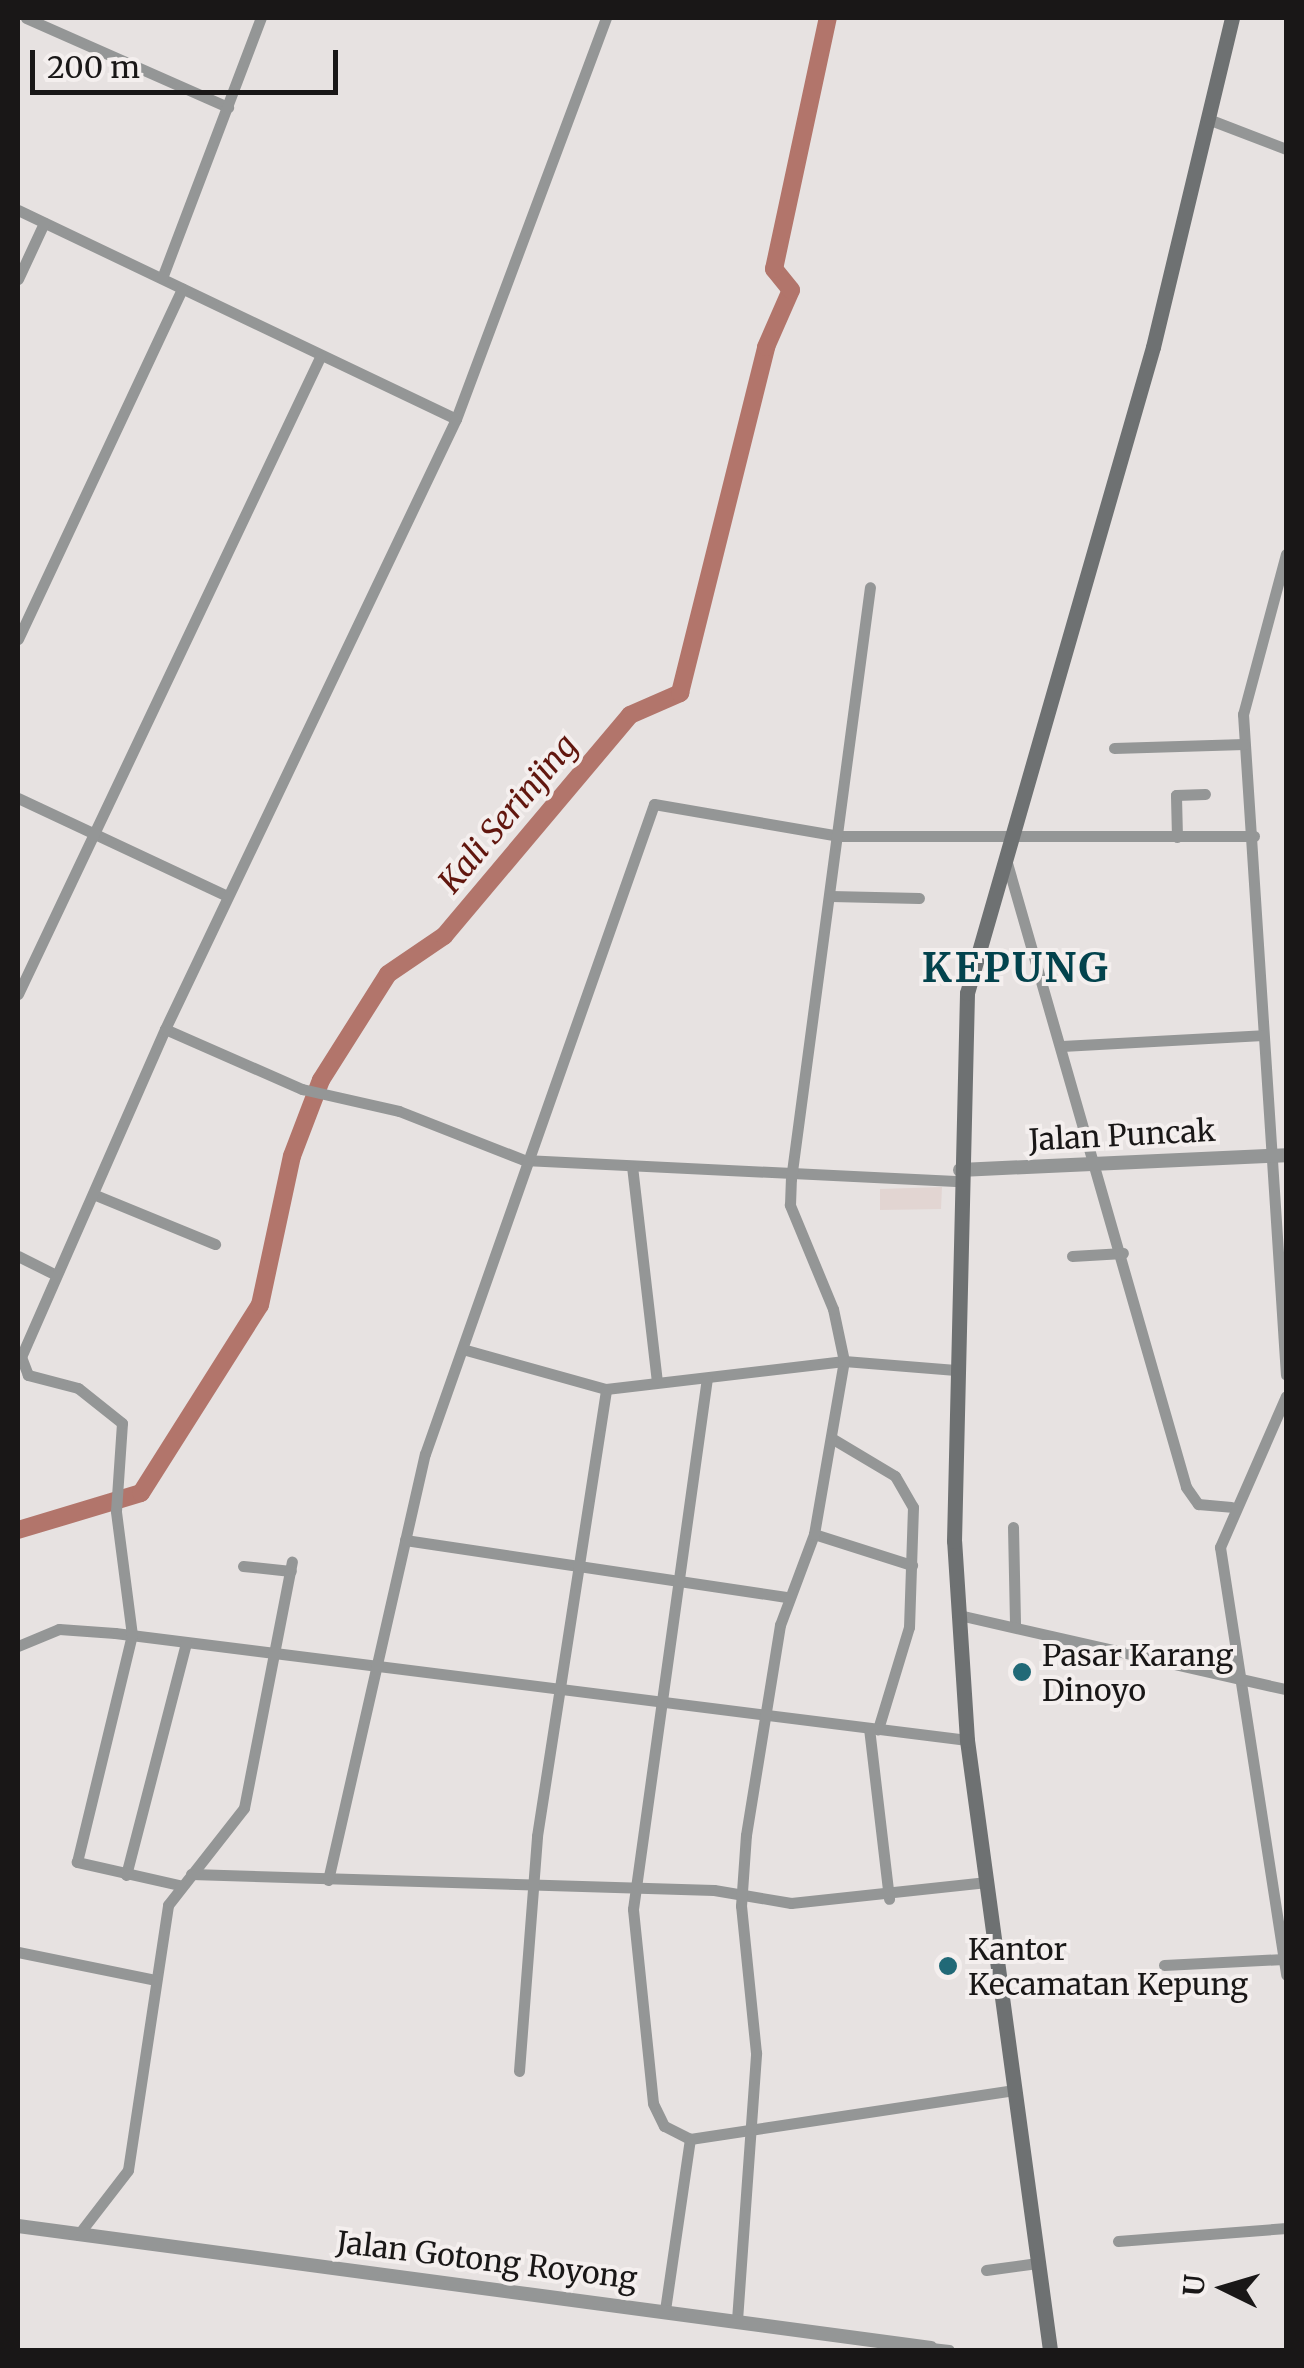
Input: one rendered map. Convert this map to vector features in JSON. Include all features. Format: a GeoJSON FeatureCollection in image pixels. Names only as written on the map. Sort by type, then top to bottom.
{"type":"FeatureCollection","features":[{"type":"Feature","properties":{"kind":"main road"},"geometry":{"type":"LineString","coordinates":[[1050,2350],[967,1740],[959,1615],[956,1370],[967,993],[1006,845],[1153,347],[1232,18]]}},
{"type":"Feature","properties":{"kind":"street"},"geometry":{"type":"LineString","coordinates":[[26,18],[228,107]]}},
{"type":"Feature","properties":{"kind":"street"},"geometry":{"type":"LineString","coordinates":[[162,278],[261,18]]}},
{"type":"Feature","properties":{"kind":"street"},"geometry":{"type":"LineString","coordinates":[[179,1886],[80,1867],[76,1855],[132,1634],[116,1512],[119,1414],[22,1368],[54,1274],[164,1030],[456,420],[606,18]]}},
{"type":"Feature","properties":{"kind":"street"},"geometry":{"type":"LineString","coordinates":[[1208,119],[1286,149]]}},
{"type":"Feature","properties":{"kind":"street"},"geometry":{"type":"LineString","coordinates":[[18,210],[456,420]]}},
{"type":"Feature","properties":{"kind":"street"},"geometry":{"type":"LineString","coordinates":[[18,279],[44,223]]}},
{"type":"Feature","properties":{"kind":"street"},"geometry":{"type":"LineString","coordinates":[[18,639],[182,289]]}},
{"type":"Feature","properties":{"kind":"street"},"geometry":{"type":"LineString","coordinates":[[18,994],[90,834],[320,357]]}},
{"type":"Feature","properties":{"kind":"street"},"geometry":{"type":"LineString","coordinates":[[1286,554],[1243,714],[1254,836],[1263,1035],[1280,1156],[1286,1375]]}},
{"type":"Feature","properties":{"kind":"street"},"geometry":{"type":"LineString","coordinates":[[737,2320],[754,2132],[741,1896],[765,1715],[788,1597],[814,1534],[844,1361],[834,1308],[790,1205],[798,1179],[838,897],[870,588]]}},
{"type":"Feature","properties":{"kind":"street"},"geometry":{"type":"LineString","coordinates":[[1114,748],[1244,744]]}},
{"type":"Feature","properties":{"kind":"street"},"geometry":{"type":"LineString","coordinates":[[1177,836],[1176,795],[1205,794]]}},
{"type":"Feature","properties":{"kind":"street"},"geometry":{"type":"LineString","coordinates":[[18,798],[228,896]]}},
{"type":"Feature","properties":{"kind":"street"},"geometry":{"type":"LineString","coordinates":[[328,1880],[381,1670],[398,1561],[425,1454],[466,1350],[524,1159],[654,804],[844,836],[1006,845],[1254,836]]}},
{"type":"Feature","properties":{"kind":"street"},"geometry":{"type":"LineString","coordinates":[[1006,845],[1099,1164],[1186,1488],[1198,1504],[1231,1507]]}},
{"type":"Feature","properties":{"kind":"street"},"geometry":{"type":"LineString","coordinates":[[838,897],[920,898]]}},
{"type":"Feature","properties":{"kind":"street"},"geometry":{"type":"LineString","coordinates":[[164,1030],[302,1089],[399,1111],[524,1159],[798,1179],[960,1176]]}},
{"type":"Feature","properties":{"kind":"street"},"geometry":{"type":"LineString","coordinates":[[1062,1046],[1263,1035]]}},
{"type":"Feature","properties":{"kind":"street","name":"Jalan Puncak"},"geometry":{"type":"LineString","coordinates":[[960,1176],[1099,1164],[1280,1156]]}},
{"type":"Feature","properties":{"kind":"street"},"geometry":{"type":"LineString","coordinates":[[632,1166],[656,1382]]}},
{"type":"Feature","properties":{"kind":"street"},"geometry":{"type":"LineString","coordinates":[[93,1194],[215,1244]]}},
{"type":"Feature","properties":{"kind":"street"},"geometry":{"type":"LineString","coordinates":[[1072,1256],[1123,1253]]}},
{"type":"Feature","properties":{"kind":"street"},"geometry":{"type":"LineString","coordinates":[[18,1256],[54,1274]]}},
{"type":"Feature","properties":{"kind":"street"},"geometry":{"type":"LineString","coordinates":[[466,1350],[606,1388],[844,1361],[956,1370]]}},
{"type":"Feature","properties":{"kind":"street"},"geometry":{"type":"LineString","coordinates":[[707,1378],[684,1579],[634,1888],[653,2104],[664,2126],[690,2139],[1014,2090]]}},
{"type":"Feature","properties":{"kind":"street"},"geometry":{"type":"LineString","coordinates":[[519,2071],[532,1886],[575,1564],[606,1388]]}},
{"type":"Feature","properties":{"kind":"street"},"geometry":{"type":"LineString","coordinates":[[1286,1396],[1231,1507],[1220,1564],[1243,1678],[1286,1976]]}},
{"type":"Feature","properties":{"kind":"street"},"geometry":{"type":"LineString","coordinates":[[833,1439],[908,1491],[912,1565],[901,1671],[874,1728],[889,1899]]}},
{"type":"Feature","properties":{"kind":"street"},"geometry":{"type":"LineString","coordinates":[[1013,1527],[1015,1626]]}},
{"type":"Feature","properties":{"kind":"street"},"geometry":{"type":"LineString","coordinates":[[814,1534],[912,1565]]}},
{"type":"Feature","properties":{"kind":"street"},"geometry":{"type":"LineString","coordinates":[[405,1540],[788,1597]]}},
{"type":"Feature","properties":{"kind":"street"},"geometry":{"type":"LineString","coordinates":[[78,2234],[128,2170],[151,1979],[179,1886],[244,1808],[278,1654],[292,1567],[244,1566]]}},
{"type":"Feature","properties":{"kind":"street"},"geometry":{"type":"LineString","coordinates":[[959,1615],[1286,1689]]}},
{"type":"Feature","properties":{"kind":"street"},"geometry":{"type":"LineString","coordinates":[[18,1646],[59,1630],[132,1634],[558,1694],[967,1740]]}},
{"type":"Feature","properties":{"kind":"street"},"geometry":{"type":"LineString","coordinates":[[126,1875],[186,1642]]}},
{"type":"Feature","properties":{"kind":"street"},"geometry":{"type":"LineString","coordinates":[[191,1874],[889,1899],[987,1882]]}},
{"type":"Feature","properties":{"kind":"street"},"geometry":{"type":"LineString","coordinates":[[18,1952],[151,1979]]}},
{"type":"Feature","properties":{"kind":"street"},"geometry":{"type":"LineString","coordinates":[[1164,1965],[1284,1958]]}},
{"type":"Feature","properties":{"kind":"street"},"geometry":{"type":"LineString","coordinates":[[665,2310],[690,2139]]}},
{"type":"Feature","properties":{"kind":"street","name":"Jalan Gotong Royong"},"geometry":{"type":"LineString","coordinates":[[18,2226],[942,2349]]}},
{"type":"Feature","properties":{"kind":"street"},"geometry":{"type":"LineString","coordinates":[[1118,2241],[1286,2228]]}},
{"type":"Feature","properties":{"kind":"street"},"geometry":{"type":"LineString","coordinates":[[986,2270],[1038,2263]]}},
{"type":"Feature","properties":{"kind":"shaded area"},"geometry":{"type":"Polygon","coordinates":[[[942,1187],[941,1209],[880,1210],[880,1189],[942,1187]]]}},
{"type":"Feature","properties":{"kind":"waterway","name":"Kali Serinjing"},"geometry":{"type":"LineString","coordinates":[[18,1530],[141,1493],[260,1305],[292,1156],[321,1080],[388,974],[444,936],[630,715],[680,693],[766,347],[791,290],[774,269],[828,18]]}},
{"type":"Feature","properties":{"kind":"place","name":"Pasar Karang Dinoyo"},"geometry":{"type":"Point","coordinates":[1022,1672]}},
{"type":"Feature","properties":{"kind":"place","name":"Kantor Kecamatan Kepung"},"geometry":{"type":"Point","coordinates":[948,1966]}},
{"type":"Feature","properties":{"kind":"district","name":"KEPUNG"},"geometry":{"type":"Point","coordinates":[1016,968]}}]}
